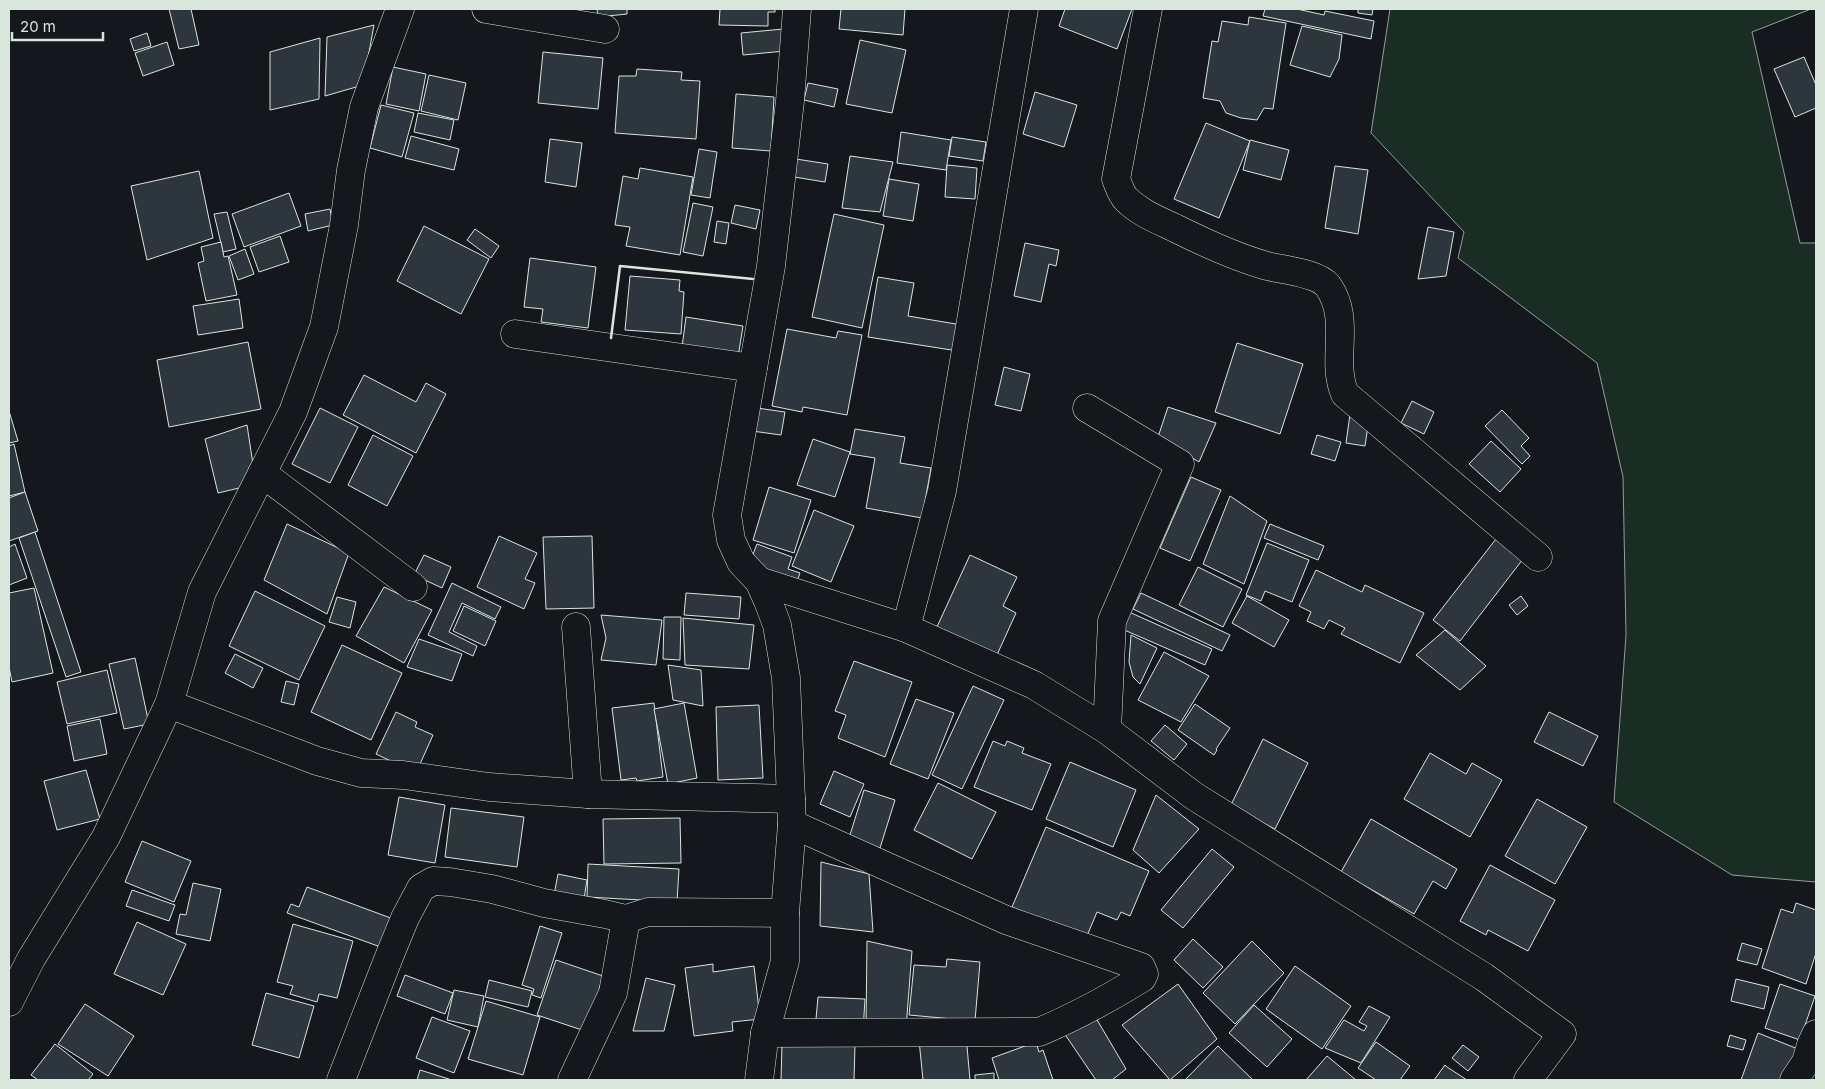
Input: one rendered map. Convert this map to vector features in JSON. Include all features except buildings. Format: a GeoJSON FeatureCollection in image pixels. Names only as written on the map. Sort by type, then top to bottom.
{"type":"FeatureCollection","features":[{"type":"Feature","properties":{"kind":"street"},"geometry":{"type":"LineString","coordinates":[[9,1002],[31,959],[106,837],[169,704],[202,592],[293,412],[324,327],[344,225],[351,170],[364,107],[400,9]]}},
{"type":"Feature","properties":{"kind":"street"},"geometry":{"type":"LineString","coordinates":[[486,9],[605,29]]}},
{"type":"Feature","properties":{"kind":"street"},"geometry":{"type":"LineString","coordinates":[[759,1080],[765,1033],[784,960],[791,812],[786,678],[777,625],[759,581],[741,562],[731,540],[727,515],[771,266],[790,101],[797,9]]}},
{"type":"Feature","properties":{"kind":"street"},"geometry":{"type":"LineString","coordinates":[[906,628],[942,491],[1024,9]]}},
{"type":"Feature","properties":{"kind":"street"},"geometry":{"type":"LineString","coordinates":[[1148,9],[1116,179],[1124,198],[1139,210],[1223,251],[1267,266],[1306,274],[1327,285],[1338,304],[1340,383],[1345,394],[1538,557]]}},
{"type":"Feature","properties":{"kind":"street"},"geometry":{"type":"LineString","coordinates":[[516,334],[753,368]]}},
{"type":"Feature","properties":{"kind":"street"},"geometry":{"type":"LineString","coordinates":[[1087,408],[1180,464],[1112,621],[1107,730]]}},
{"type":"Feature","properties":{"kind":"street"},"geometry":{"type":"LineString","coordinates":[[262,473],[413,587]]}},
{"type":"Feature","properties":{"kind":"street"},"geometry":{"type":"LineString","coordinates":[[759,581],[906,628],[1034,685],[1107,730],[1194,796],[1484,977],[1562,1034],[1528,1080]]}},
{"type":"Feature","properties":{"kind":"street"},"geometry":{"type":"LineString","coordinates":[[576,627],[588,794]]}},
{"type":"Feature","properties":{"kind":"street"},"geometry":{"type":"LineString","coordinates":[[169,704],[317,761],[361,773],[404,775],[489,787],[791,812],[1006,920],[1141,967],[1144,974],[1142,978],[1067,1021],[1039,1032],[765,1033]]}},
{"type":"Feature","properties":{"kind":"street"},"geometry":{"type":"LineString","coordinates":[[341,1080],[396,941],[421,888],[433,881],[492,889],[544,903],[626,919],[648,912],[785,913]]}},
{"type":"Feature","properties":{"kind":"street"},"geometry":{"type":"LineString","coordinates":[[572,1080],[614,993],[626,919]]}},
{"type":"Feature","properties":{"kind":"street"},"geometry":{"type":"LineString","coordinates":[[1794,1080],[1806,1062],[1816,1034]]}},
{"type":"Feature","properties":{"kind":"green space"},"geometry":{"type":"Polygon","coordinates":[[[1390,9],[1811,9],[1752,32],[1800,243],[1816,243],[1816,882],[1732,875],[1614,802],[1626,635],[1623,477],[1597,363],[1458,258],[1464,232],[1371,133],[1390,9]]]}},
{"type":"Feature","properties":{"kind":"wall"},"geometry":{"type":"LineString","coordinates":[[611,338],[620,266],[753,279]]}}]}
